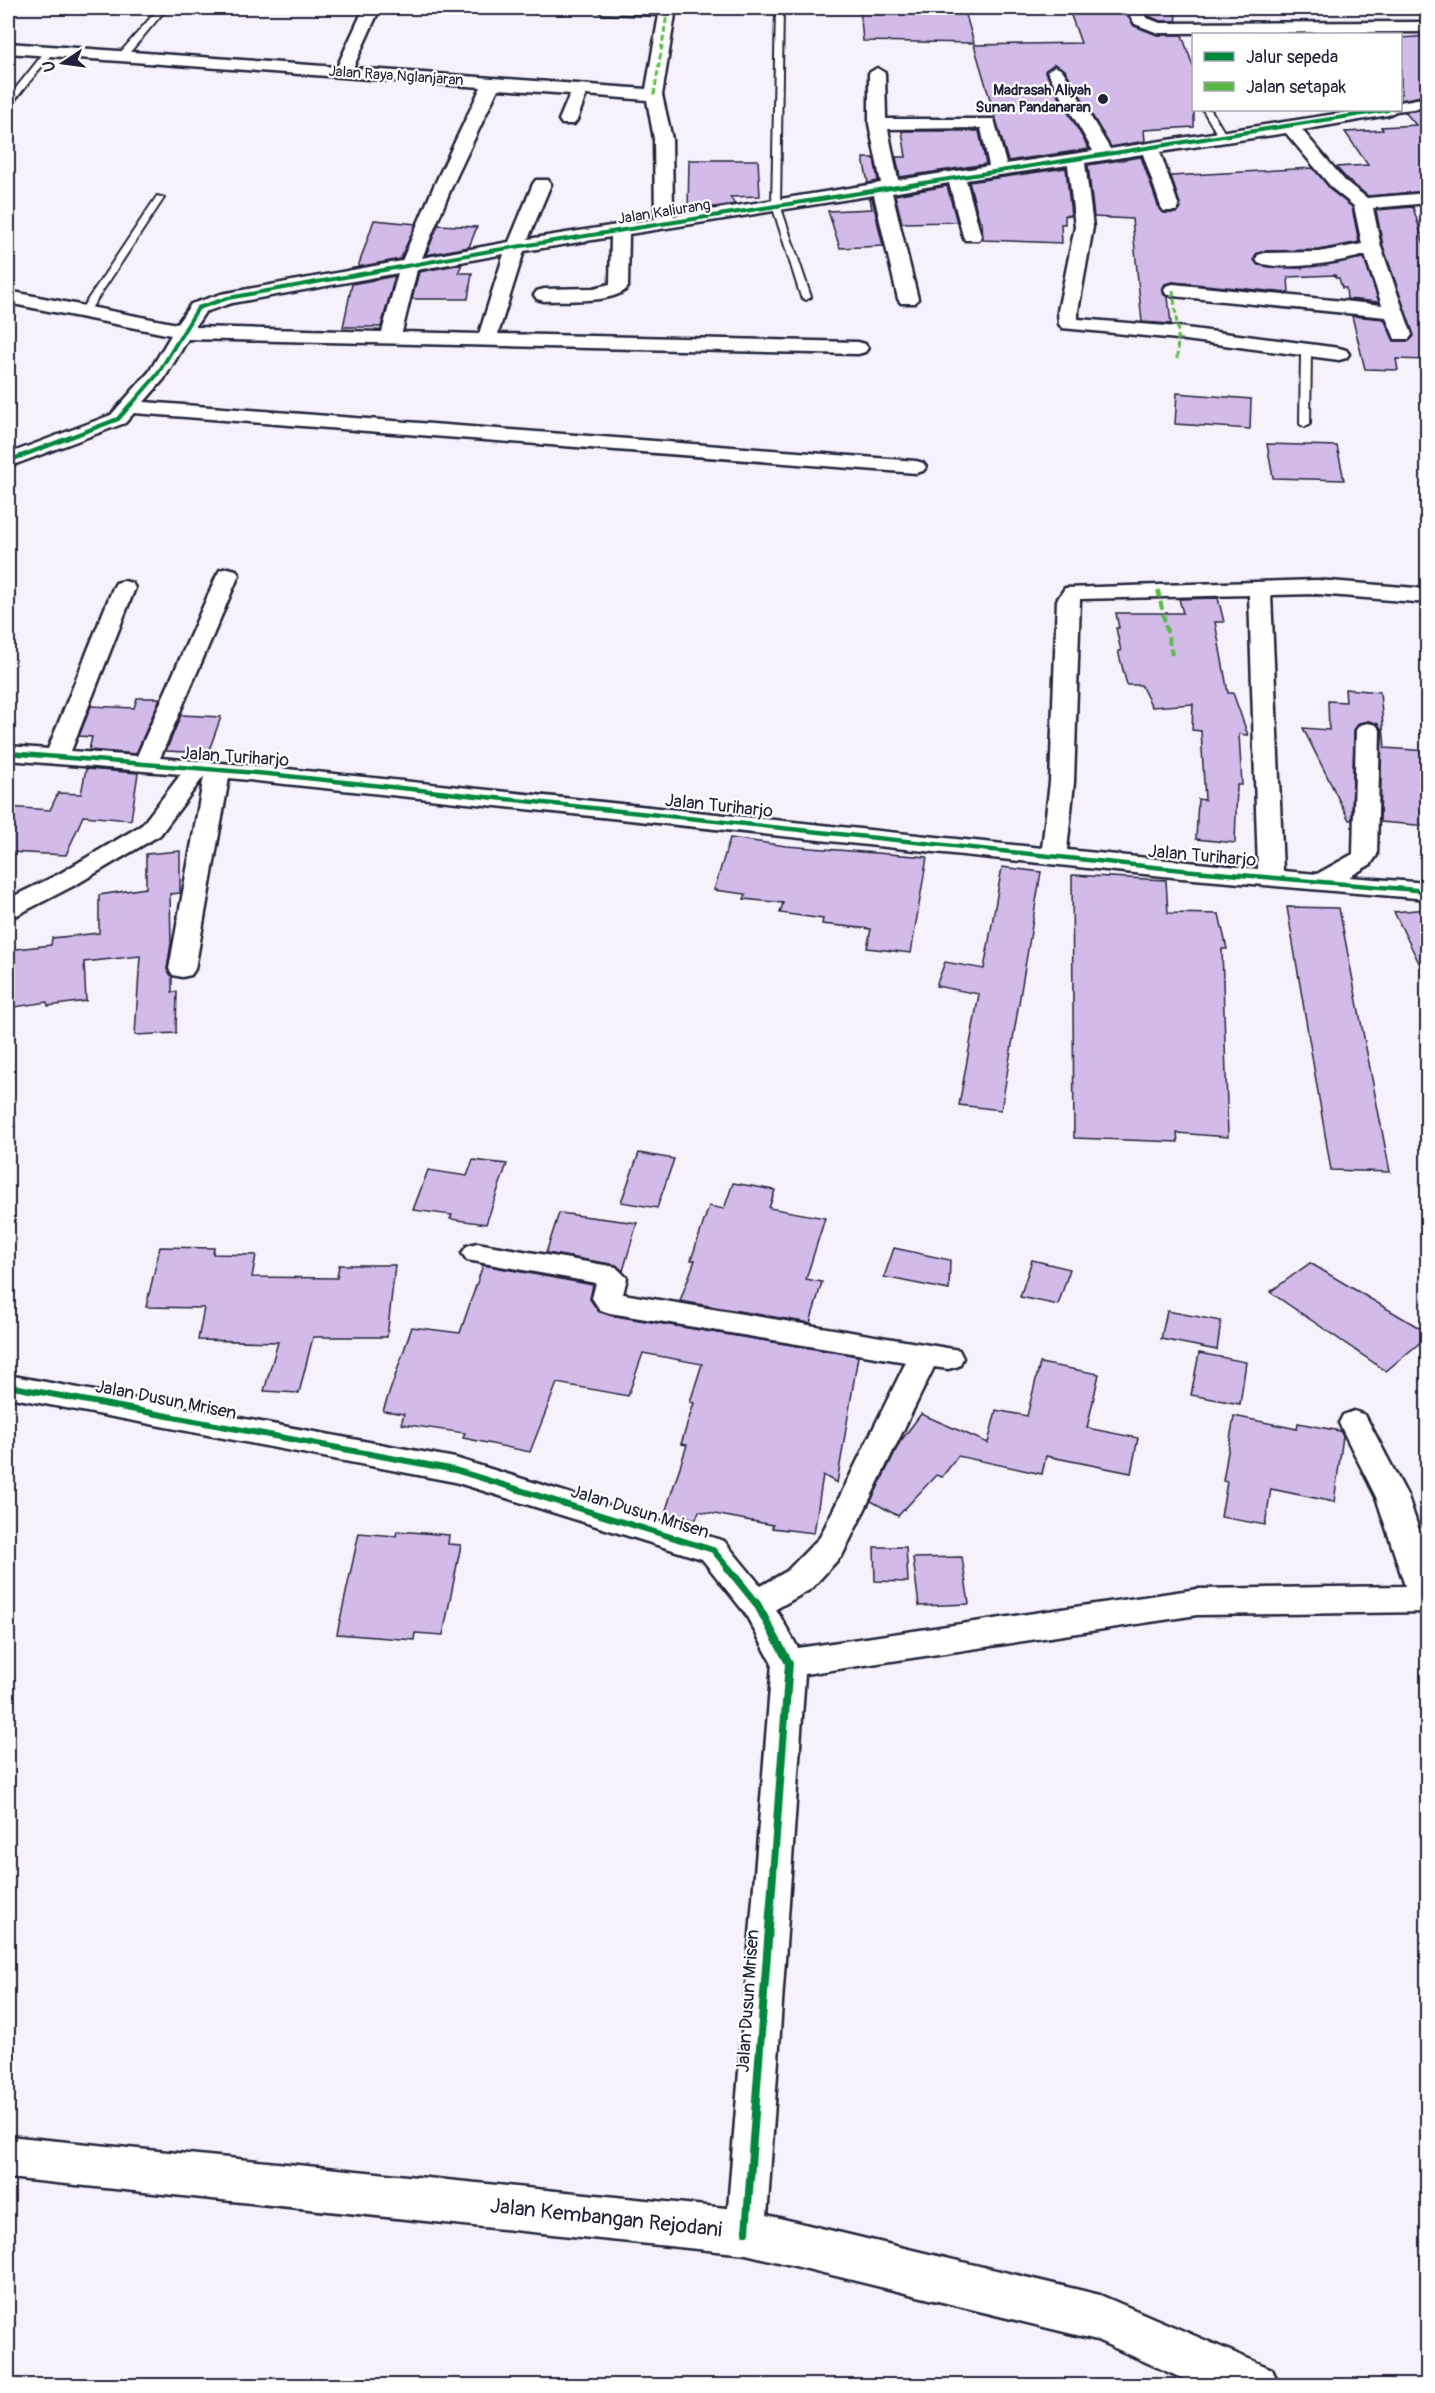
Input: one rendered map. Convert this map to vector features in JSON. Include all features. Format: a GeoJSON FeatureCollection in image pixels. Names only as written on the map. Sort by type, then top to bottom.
{"type":"FeatureCollection","features":[{"type":"Feature","properties":{"kind":"main road","name":"Jalan Kembangan Rejodani"},"geometry":{"type":"LineString","coordinates":[[8,2157],[746,2232],[1100,2318],[1255,2385]]}},
{"type":"Feature","properties":{"kind":"street"},"geometry":{"type":"LineString","coordinates":[[342,72],[372,8]]}},
{"type":"Feature","properties":{"kind":"street"},"geometry":{"type":"LineString","coordinates":[[603,8],[668,9],[654,95],[658,104],[663,159],[664,224]]}},
{"type":"Feature","properties":{"kind":"street"},"geometry":{"type":"LineString","coordinates":[[1133,8],[1141,21],[1158,27],[1428,27]]}},
{"type":"Feature","properties":{"kind":"street","name":"Jalan Raya Nglanjaran"},"geometry":{"type":"LineString","coordinates":[[8,48],[654,95]]}},
{"type":"Feature","properties":{"kind":"street"},"geometry":{"type":"LineString","coordinates":[[1054,71],[1104,154]]}},
{"type":"Feature","properties":{"kind":"street"},"geometry":{"type":"LineString","coordinates":[[877,74],[878,124],[886,188],[908,299]]}},
{"type":"Feature","properties":{"kind":"street"},"geometry":{"type":"LineString","coordinates":[[390,339],[409,266],[443,186],[492,83]]}},
{"type":"Feature","properties":{"kind":"street"},"geometry":{"type":"LineString","coordinates":[[568,120],[580,90]]}},
{"type":"Feature","properties":{"kind":"street"},"geometry":{"type":"LineString","coordinates":[[1402,107],[1426,104]]}},
{"type":"Feature","properties":{"kind":"street","name":"Jalan Kaliurang"},"geometry":{"type":"LineString","coordinates":[[8,461],[118,419],[158,375],[198,308],[228,298],[516,246],[1223,137],[1256,124],[1290,127],[1382,111]]}},
{"type":"Feature","properties":{"kind":"street"},"geometry":{"type":"LineString","coordinates":[[878,124],[988,123],[999,170]]}},
{"type":"Feature","properties":{"kind":"street"},"geometry":{"type":"LineString","coordinates":[[1290,127],[1340,185],[1363,204],[1372,247],[1402,335]]}},
{"type":"Feature","properties":{"kind":"street"},"geometry":{"type":"LineString","coordinates":[[1150,148],[1170,207]]}},
{"type":"Feature","properties":{"kind":"street"},"geometry":{"type":"LineString","coordinates":[[1076,159],[1084,227],[1068,311],[1069,324],[1178,333],[1339,354]]}},
{"type":"Feature","properties":{"kind":"street"},"geometry":{"type":"LineString","coordinates":[[956,177],[972,236]]}},
{"type":"Feature","properties":{"kind":"street"},"geometry":{"type":"LineString","coordinates":[[486,341],[516,246],[542,183]]}},
{"type":"Feature","properties":{"kind":"street"},"geometry":{"type":"LineString","coordinates":[[1363,204],[1428,198]]}},
{"type":"Feature","properties":{"kind":"street"},"geometry":{"type":"LineString","coordinates":[[544,295],[602,292],[618,287],[620,231]]}},
{"type":"Feature","properties":{"kind":"street"},"geometry":{"type":"LineString","coordinates":[[1264,259],[1292,259],[1330,279],[1342,257],[1372,247]]}},
{"type":"Feature","properties":{"kind":"street"},"geometry":{"type":"LineString","coordinates":[[1292,259],[1294,293]]}},
{"type":"Feature","properties":{"kind":"street"},"geometry":{"type":"LineString","coordinates":[[1173,290],[1396,312]]}},
{"type":"Feature","properties":{"kind":"street"},"geometry":{"type":"LineString","coordinates":[[8,297],[168,327],[182,333],[858,348]]}},
{"type":"Feature","properties":{"kind":"street"},"geometry":{"type":"LineString","coordinates":[[131,406],[916,466]]}},
{"type":"Feature","properties":{"kind":"street"},"geometry":{"type":"LineString","coordinates":[[146,764],[228,575]]}},
{"type":"Feature","properties":{"kind":"street"},"geometry":{"type":"LineString","coordinates":[[1054,856],[1062,783],[1068,600],[1071,595],[1087,591],[1260,590],[1317,587],[1428,596]]}},
{"type":"Feature","properties":{"kind":"street"},"geometry":{"type":"LineString","coordinates":[[56,758],[124,588]]}},
{"type":"Feature","properties":{"kind":"street"},"geometry":{"type":"LineString","coordinates":[[1260,590],[1271,878]]}},
{"type":"Feature","properties":{"kind":"street"},"geometry":{"type":"LineString","coordinates":[[1321,882],[1362,859],[1365,855],[1368,730]]}},
{"type":"Feature","properties":{"kind":"street","name":"Jalan Turiharjo"},"geometry":{"type":"LineString","coordinates":[[8,753],[292,776],[1271,878],[1428,891]]}},
{"type":"Feature","properties":{"kind":"street"},"geometry":{"type":"LineString","coordinates":[[8,909],[68,879],[151,830],[208,770]]}},
{"type":"Feature","properties":{"kind":"street"},"geometry":{"type":"LineString","coordinates":[[182,969],[208,770]]}},
{"type":"Feature","properties":{"kind":"street"},"geometry":{"type":"LineString","coordinates":[[477,1253],[606,1274],[612,1278],[607,1298],[610,1302],[618,1304],[937,1356],[832,1545],[799,1580],[756,1604]]}},
{"type":"Feature","properties":{"kind":"street","name":"Jalan Dusun Mrisen"},"geometry":{"type":"LineString","coordinates":[[8,1386],[455,1470],[713,1550],[756,1604],[789,1663],[746,2232]]}},
{"type":"Feature","properties":{"kind":"street"},"geometry":{"type":"LineString","coordinates":[[789,1663],[1197,1602],[1422,1586],[1392,1497],[1354,1423]]}},
{"type":"Feature","properties":{"kind":"lane"},"geometry":{"type":"LineString","coordinates":[[122,56],[164,8]]}},
{"type":"Feature","properties":{"kind":"lane"},"geometry":{"type":"LineString","coordinates":[[779,8],[776,205],[806,297]]}},
{"type":"Feature","properties":{"kind":"lane"},"geometry":{"type":"LineString","coordinates":[[8,103],[50,51]]}},
{"type":"Feature","properties":{"kind":"lane"},"geometry":{"type":"LineString","coordinates":[[1208,111],[1223,137]]}},
{"type":"Feature","properties":{"kind":"lane"},"geometry":{"type":"LineString","coordinates":[[85,311],[160,198]]}},
{"type":"Feature","properties":{"kind":"lane"},"geometry":{"type":"LineString","coordinates":[[1305,424],[1306,350]]}},
{"type":"Feature","properties":{"kind":"building"},"geometry":{"type":"Polygon","coordinates":[[[860,8],[964,8],[974,43],[863,41],[860,8]]]}},
{"type":"Feature","properties":{"kind":"building"},"geometry":{"type":"Polygon","coordinates":[[[1085,8],[1123,8],[1134,26],[1157,35],[1182,35],[1192,63],[1194,127],[1144,130],[1145,141],[1111,147],[1065,70],[1054,64],[1045,72],[1089,149],[1008,161],[974,45],[1081,43],[1069,10],[1086,10],[1085,8]]]}},
{"type":"Feature","properties":{"kind":"building"},"geometry":{"type":"Polygon","coordinates":[[[1143,8],[1173,8],[1177,21],[1160,21],[1149,16],[1143,8]]]}},
{"type":"Feature","properties":{"kind":"building"},"geometry":{"type":"Polygon","coordinates":[[[1428,36],[1428,95],[1402,100],[1402,38],[1428,36]]]}},
{"type":"Feature","properties":{"kind":"building"},"geometry":{"type":"Polygon","coordinates":[[[1428,109],[1428,191],[1368,196],[1336,167],[1368,165],[1345,132],[1416,125],[1405,112],[1428,109]]]}},
{"type":"Feature","properties":{"kind":"building"},"geometry":{"type":"Polygon","coordinates":[[[902,131],[979,131],[986,164],[900,177],[896,157],[906,157],[902,131]]]}},
{"type":"Feature","properties":{"kind":"building"},"geometry":{"type":"Polygon","coordinates":[[[1141,157],[1159,208],[1164,213],[1176,213],[1181,208],[1171,176],[1313,168],[1332,191],[1352,207],[1359,242],[1319,250],[1264,251],[1256,254],[1254,260],[1258,265],[1298,268],[1364,258],[1379,302],[1347,299],[1346,288],[1342,288],[1339,278],[1335,275],[1288,277],[1289,293],[1173,282],[1165,284],[1162,289],[1164,295],[1168,297],[1171,324],[1142,322],[1132,219],[1094,217],[1088,165],[1141,157]]]}},
{"type":"Feature","properties":{"kind":"building"},"geometry":{"type":"Polygon","coordinates":[[[863,158],[874,158],[878,181],[868,183],[863,158]]]}},
{"type":"Feature","properties":{"kind":"building"},"geometry":{"type":"Polygon","coordinates":[[[689,160],[758,160],[760,196],[730,197],[735,204],[688,211],[689,160]]]}},
{"type":"Feature","properties":{"kind":"building"},"geometry":{"type":"Polygon","coordinates":[[[1066,168],[1071,216],[1065,215],[1065,224],[1061,224],[1062,243],[983,240],[982,222],[980,222],[969,182],[1066,168]]]}},
{"type":"Feature","properties":{"kind":"building"},"geometry":{"type":"Polygon","coordinates":[[[947,186],[957,222],[902,223],[895,195],[947,186]]]}},
{"type":"Feature","properties":{"kind":"building"},"geometry":{"type":"Polygon","coordinates":[[[870,198],[872,198],[883,246],[840,248],[828,211],[872,209],[870,198]]]}},
{"type":"Feature","properties":{"kind":"building"},"geometry":{"type":"Polygon","coordinates":[[[1413,207],[1428,257],[1428,360],[1396,359],[1398,370],[1365,369],[1352,316],[1384,319],[1394,341],[1409,341],[1414,336],[1383,246],[1376,210],[1413,207]]]}},
{"type":"Feature","properties":{"kind":"building"},"geometry":{"type":"Polygon","coordinates":[[[374,220],[416,224],[400,259],[358,267],[374,220]]]}},
{"type":"Feature","properties":{"kind":"building"},"geometry":{"type":"Polygon","coordinates":[[[438,225],[477,227],[469,247],[426,255],[438,225]]]}},
{"type":"Feature","properties":{"kind":"building"},"geometry":{"type":"Polygon","coordinates":[[[462,264],[458,273],[472,273],[468,299],[412,299],[419,272],[462,264]]]}},
{"type":"Feature","properties":{"kind":"building"},"geometry":{"type":"Polygon","coordinates":[[[395,276],[381,327],[343,327],[352,284],[395,276]]]}},
{"type":"Feature","properties":{"kind":"building"},"geometry":{"type":"Polygon","coordinates":[[[1177,393],[1251,399],[1250,429],[1175,424],[1177,393]]]}},
{"type":"Feature","properties":{"kind":"building"},"geometry":{"type":"Polygon","coordinates":[[[1267,444],[1337,446],[1344,480],[1273,478],[1267,444]]]}},
{"type":"Feature","properties":{"kind":"building"},"geometry":{"type":"Polygon","coordinates":[[[1218,598],[1224,622],[1215,622],[1228,693],[1233,693],[1248,735],[1239,734],[1242,785],[1237,785],[1235,843],[1196,839],[1198,799],[1205,800],[1201,731],[1192,730],[1193,704],[1152,707],[1141,685],[1127,685],[1118,651],[1121,651],[1116,628],[1119,628],[1116,613],[1183,613],[1179,599],[1218,598]]]}},
{"type":"Feature","properties":{"kind":"building"},"geometry":{"type":"Polygon","coordinates":[[[1345,689],[1380,692],[1385,748],[1428,751],[1428,826],[1380,822],[1382,730],[1378,724],[1369,721],[1359,723],[1354,730],[1352,820],[1349,820],[1303,728],[1329,730],[1328,701],[1346,702],[1345,689]]]}},
{"type":"Feature","properties":{"kind":"building"},"geometry":{"type":"Polygon","coordinates":[[[137,698],[160,698],[136,754],[89,750],[92,737],[79,736],[91,706],[134,708],[137,698]]]}},
{"type":"Feature","properties":{"kind":"building"},"geometry":{"type":"Polygon","coordinates":[[[181,715],[221,717],[208,753],[166,751],[181,715]]]}},
{"type":"Feature","properties":{"kind":"building"},"geometry":{"type":"Polygon","coordinates":[[[86,769],[138,773],[131,820],[83,816],[66,855],[8,852],[8,807],[50,810],[58,793],[81,794],[86,769]]]}},
{"type":"Feature","properties":{"kind":"building"},"geometry":{"type":"Polygon","coordinates":[[[730,838],[786,846],[927,857],[911,953],[867,948],[871,929],[822,924],[823,919],[780,913],[783,903],[744,899],[746,894],[714,890],[730,838]]]}},
{"type":"Feature","properties":{"kind":"building"},"geometry":{"type":"Polygon","coordinates":[[[180,851],[180,893],[170,894],[171,943],[167,969],[172,977],[172,992],[177,992],[176,1033],[135,1035],[140,956],[84,962],[86,1001],[48,1006],[47,1002],[8,1008],[8,950],[51,945],[52,938],[99,933],[99,895],[146,888],[146,854],[180,851]]]}},
{"type":"Feature","properties":{"kind":"building"},"geometry":{"type":"Polygon","coordinates":[[[1002,867],[1041,872],[1001,1110],[959,1105],[979,994],[936,986],[945,962],[984,969],[1002,867]]]}},
{"type":"Feature","properties":{"kind":"building"},"geometry":{"type":"Polygon","coordinates":[[[1072,875],[1166,880],[1168,913],[1219,914],[1227,949],[1222,949],[1228,1137],[1177,1133],[1178,1142],[1074,1138],[1072,875]]]}},
{"type":"Feature","properties":{"kind":"building"},"geometry":{"type":"Polygon","coordinates":[[[1287,907],[1339,908],[1390,1172],[1331,1170],[1287,907]]]}},
{"type":"Feature","properties":{"kind":"building"},"geometry":{"type":"Polygon","coordinates":[[[1428,909],[1428,981],[1394,912],[1428,909]]]}},
{"type":"Feature","properties":{"kind":"building"},"geometry":{"type":"Polygon","coordinates":[[[639,1153],[674,1159],[657,1208],[621,1202],[639,1153]]]}},
{"type":"Feature","properties":{"kind":"building"},"geometry":{"type":"Polygon","coordinates":[[[473,1160],[507,1164],[486,1224],[450,1219],[452,1215],[413,1210],[428,1170],[467,1176],[473,1160]]]}},
{"type":"Feature","properties":{"kind":"building"},"geometry":{"type":"Polygon","coordinates":[[[733,1183],[775,1190],[769,1208],[825,1218],[806,1279],[822,1282],[810,1323],[680,1301],[695,1260],[691,1260],[709,1206],[724,1209],[733,1183]]]}},
{"type":"Feature","properties":{"kind":"building"},"geometry":{"type":"Polygon","coordinates":[[[559,1213],[637,1223],[623,1271],[616,1265],[546,1253],[559,1213]]]}},
{"type":"Feature","properties":{"kind":"building"},"geometry":{"type":"Polygon","coordinates":[[[160,1247],[214,1248],[213,1254],[256,1255],[252,1277],[337,1278],[339,1265],[395,1265],[387,1337],[313,1337],[299,1393],[264,1391],[278,1342],[198,1340],[204,1308],[146,1307],[160,1247]]]}},
{"type":"Feature","properties":{"kind":"building"},"geometry":{"type":"Polygon","coordinates":[[[894,1248],[950,1260],[949,1290],[884,1277],[894,1248]]]}},
{"type":"Feature","properties":{"kind":"building"},"geometry":{"type":"Polygon","coordinates":[[[1032,1260],[1070,1269],[1058,1305],[1020,1297],[1032,1260]]]}},
{"type":"Feature","properties":{"kind":"building"},"geometry":{"type":"Polygon","coordinates":[[[1310,1263],[1428,1333],[1428,1336],[1386,1371],[1270,1292],[1310,1263]]]}},
{"type":"Feature","properties":{"kind":"building"},"geometry":{"type":"Polygon","coordinates":[[[483,1265],[593,1285],[590,1299],[598,1311],[609,1315],[858,1356],[837,1483],[823,1475],[814,1533],[772,1528],[773,1525],[699,1511],[696,1519],[665,1513],[687,1445],[681,1444],[694,1403],[690,1402],[702,1364],[643,1353],[628,1396],[557,1383],[530,1452],[463,1438],[465,1433],[401,1424],[404,1414],[383,1411],[412,1327],[460,1333],[483,1265]]]}},
{"type":"Feature","properties":{"kind":"building"},"geometry":{"type":"Polygon","coordinates":[[[1167,1311],[1221,1321],[1217,1350],[1161,1339],[1167,1311]]]}},
{"type":"Feature","properties":{"kind":"building"},"geometry":{"type":"Polygon","coordinates":[[[1199,1353],[1246,1362],[1240,1404],[1191,1395],[1199,1353]]]}},
{"type":"Feature","properties":{"kind":"building"},"geometry":{"type":"Polygon","coordinates":[[[1040,1363],[1099,1374],[1087,1428],[1138,1438],[1131,1473],[1046,1456],[1042,1474],[958,1456],[942,1477],[936,1475],[898,1516],[871,1501],[900,1442],[921,1414],[988,1443],[996,1410],[1027,1416],[1040,1363]]]}},
{"type":"Feature","properties":{"kind":"building"},"geometry":{"type":"Polygon","coordinates":[[[1234,1416],[1297,1429],[1298,1423],[1340,1431],[1343,1436],[1334,1502],[1271,1489],[1265,1525],[1221,1517],[1227,1482],[1223,1481],[1234,1416]]]}},
{"type":"Feature","properties":{"kind":"building"},"geometry":{"type":"Polygon","coordinates":[[[397,1531],[449,1535],[448,1544],[461,1545],[443,1635],[415,1633],[414,1640],[337,1634],[359,1533],[396,1536],[397,1531]]]}},
{"type":"Feature","properties":{"kind":"building"},"geometry":{"type":"Polygon","coordinates":[[[874,1547],[906,1547],[908,1582],[875,1581],[874,1547]]]}},
{"type":"Feature","properties":{"kind":"building"},"geometry":{"type":"Polygon","coordinates":[[[962,1557],[969,1604],[919,1606],[913,1558],[962,1557]]]}},
{"type":"Feature","properties":{"kind":"marked path"},"geometry":{"type":"LineString","coordinates":[[654,95],[668,8]]}},
{"type":"Feature","properties":{"kind":"marked path"},"geometry":{"type":"LineString","coordinates":[[1173,290],[1178,333],[1177,361]]}},
{"type":"Feature","properties":{"kind":"marked path"},"geometry":{"type":"LineString","coordinates":[[1158,590],[1172,655]]}},
{"type":"Feature","properties":{"kind":"cycle path"},"geometry":{"type":"LineString","coordinates":[[8,461],[118,419],[157,375],[198,308],[228,298],[490,251],[1382,111]]}},
{"type":"Feature","properties":{"kind":"cycle path"},"geometry":{"type":"LineString","coordinates":[[8,753],[268,774],[1182,870],[1428,891]]}},
{"type":"Feature","properties":{"kind":"cycle path"},"geometry":{"type":"LineString","coordinates":[[8,1386],[455,1470],[713,1550],[757,1604],[789,1663],[746,2232]]}},
{"type":"Feature","properties":{"kind":"place","name":"Madrasah Aliyah Sunan Pandanaran"},"geometry":{"type":"Point","coordinates":[1103,99]}}]}
